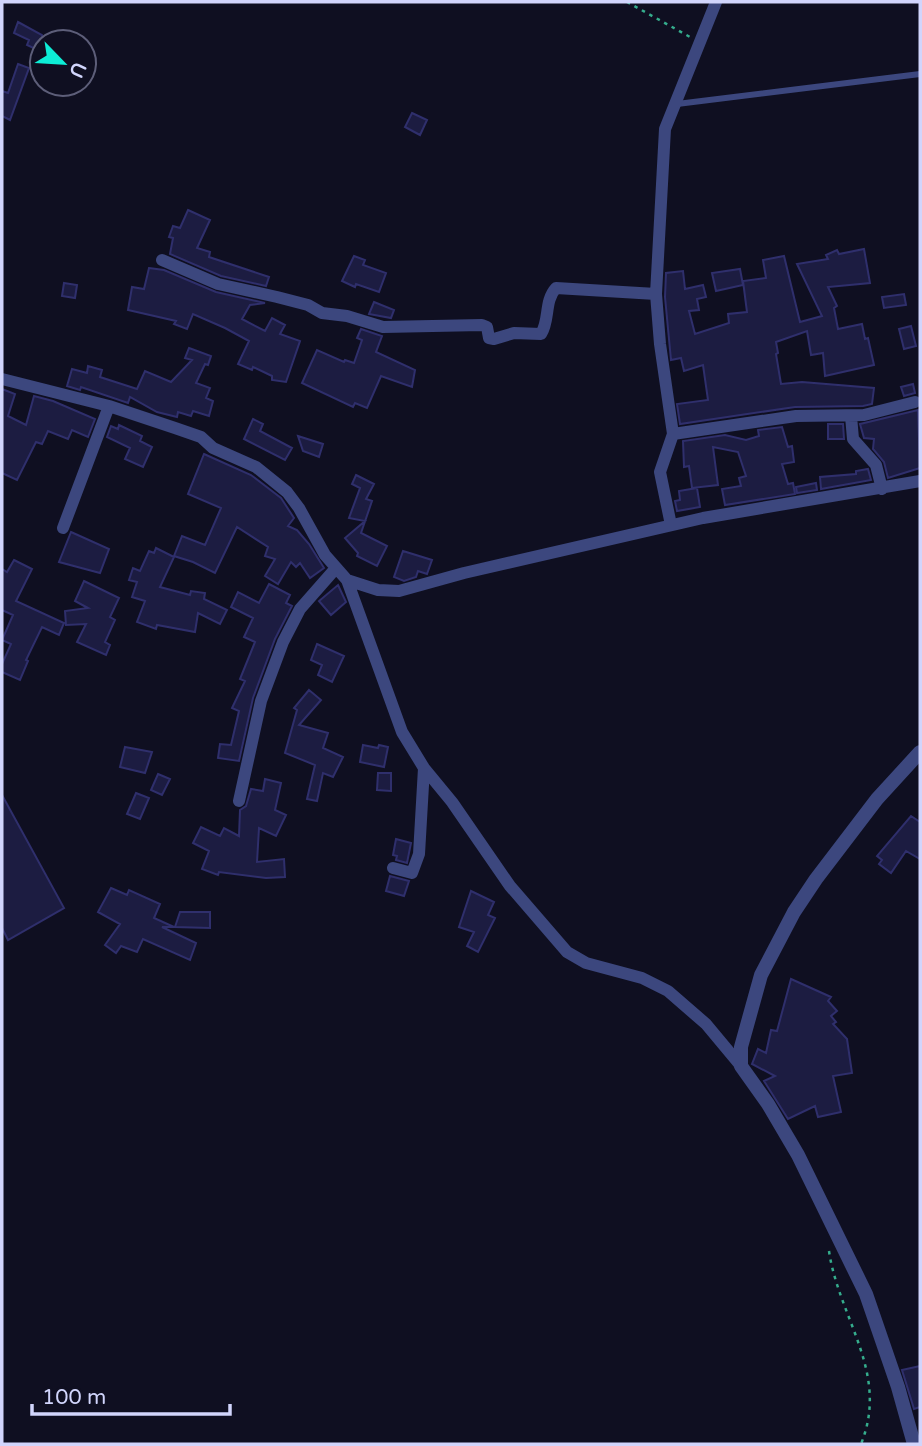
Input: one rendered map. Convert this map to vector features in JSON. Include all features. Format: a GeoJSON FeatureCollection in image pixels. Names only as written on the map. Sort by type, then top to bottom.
{"type":"FeatureCollection","features":[{"type":"Feature","properties":{"kind":"street"},"geometry":{"type":"LineString","coordinates":[[671,525],[660,472],[673,434],[656,295],[665,130],[716,2]]}},
{"type":"Feature","properties":{"kind":"street"},"geometry":{"type":"LineString","coordinates":[[162,260],[218,284],[308,305],[322,313],[346,316],[374,326],[482,325],[487,327],[489,338],[494,339],[513,333],[541,334],[546,327],[550,293],[556,288],[656,295]]}},
{"type":"Feature","properties":{"kind":"street"},"geometry":{"type":"LineString","coordinates":[[2,379],[109,406],[201,437],[213,448],[264,472],[287,492],[299,508],[313,536],[347,580],[402,732],[424,768],[452,802],[510,886],[567,952],[586,963],[642,978],[668,991],[684,1003],[706,1024],[741,1066],[768,1104],[798,1155],[866,1294],[898,1387],[914,1444]]}},
{"type":"Feature","properties":{"kind":"street"},"geometry":{"type":"LineString","coordinates":[[673,434],[789,417],[875,413],[915,402]]}},
{"type":"Feature","properties":{"kind":"street"},"geometry":{"type":"LineString","coordinates":[[63,528],[109,406]]}},
{"type":"Feature","properties":{"kind":"street"},"geometry":{"type":"LineString","coordinates":[[851,416],[853,439],[876,465],[883,489]]}},
{"type":"Feature","properties":{"kind":"street"},"geometry":{"type":"LineString","coordinates":[[347,580],[370,588],[399,591],[464,573],[671,525],[763,506],[920,481]]}},
{"type":"Feature","properties":{"kind":"street"},"geometry":{"type":"LineString","coordinates":[[239,802],[261,701],[283,642],[300,609],[336,569]]}},
{"type":"Feature","properties":{"kind":"street"},"geometry":{"type":"LineString","coordinates":[[741,1066],[741,1047],[754,997],[761,975],[782,933],[816,879],[845,840],[877,799],[920,752]]}},
{"type":"Feature","properties":{"kind":"street"},"geometry":{"type":"LineString","coordinates":[[393,868],[412,873],[419,854],[424,768]]}},
{"type":"Feature","properties":{"kind":"lane"},"geometry":{"type":"LineString","coordinates":[[675,105],[920,74]]}},
{"type":"Feature","properties":{"kind":"path"},"geometry":{"type":"LineString","coordinates":[[627,2],[699,42]]}},
{"type":"Feature","properties":{"kind":"path"},"geometry":{"type":"LineString","coordinates":[[828,1244],[834,1275],[858,1342],[871,1393],[870,1414],[861,1444]]}},
{"type":"Feature","properties":{"kind":"building"},"geometry":{"type":"Polygon","coordinates":[[[18,22],[29,28],[28,40],[14,33],[18,22]]]}},
{"type":"Feature","properties":{"kind":"building"},"geometry":{"type":"Polygon","coordinates":[[[18,64],[28,68],[10,120],[2,116],[2,91],[8,93],[18,64]]]}},
{"type":"Feature","properties":{"kind":"building"},"geometry":{"type":"Polygon","coordinates":[[[412,113],[427,120],[420,135],[405,127],[412,113]]]}},
{"type":"Feature","properties":{"kind":"building"},"geometry":{"type":"Polygon","coordinates":[[[188,210],[210,220],[197,248],[210,252],[209,257],[269,277],[266,286],[221,276],[170,254],[173,238],[169,237],[173,226],[180,228],[188,210]]]}},
{"type":"Feature","properties":{"kind":"building"},"geometry":{"type":"Polygon","coordinates":[[[864,249],[870,283],[828,287],[837,306],[834,308],[838,329],[862,324],[874,365],[825,376],[823,353],[811,355],[807,331],[776,342],[776,354],[781,384],[802,382],[874,388],[872,404],[795,407],[680,424],[677,404],[708,400],[703,365],[684,371],[681,358],[671,360],[665,297],[666,273],[683,271],[685,289],[703,285],[706,297],[697,299],[699,310],[689,311],[695,334],[729,323],[728,314],[747,312],[743,281],[766,278],[763,260],[784,256],[800,322],[822,316],[797,264],[828,259],[826,255],[837,250],[839,254],[864,249]]]}},
{"type":"Feature","properties":{"kind":"building"},"geometry":{"type":"Polygon","coordinates":[[[354,256],[365,260],[363,265],[386,273],[379,292],[342,281],[354,256]]]}},
{"type":"Feature","properties":{"kind":"building"},"geometry":{"type":"Polygon","coordinates":[[[149,268],[164,270],[216,292],[265,303],[250,305],[242,319],[265,331],[272,318],[285,325],[280,334],[300,341],[286,382],[272,380],[272,376],[253,367],[252,370],[238,364],[249,341],[225,328],[193,314],[187,329],[174,324],[176,321],[128,310],[132,287],[144,289],[149,268]]]}},
{"type":"Feature","properties":{"kind":"building"},"geometry":{"type":"Polygon","coordinates":[[[740,269],[743,285],[716,291],[712,273],[740,269]]]}},
{"type":"Feature","properties":{"kind":"building"},"geometry":{"type":"Polygon","coordinates":[[[64,283],[77,285],[75,298],[62,296],[64,283]]]}},
{"type":"Feature","properties":{"kind":"building"},"geometry":{"type":"Polygon","coordinates":[[[904,294],[906,305],[884,308],[882,297],[904,294]]]}},
{"type":"Feature","properties":{"kind":"building"},"geometry":{"type":"Polygon","coordinates":[[[374,302],[394,310],[391,318],[369,314],[374,302]]]}},
{"type":"Feature","properties":{"kind":"building"},"geometry":{"type":"Polygon","coordinates":[[[911,326],[916,346],[904,349],[899,329],[911,326]]]}},
{"type":"Feature","properties":{"kind":"building"},"geometry":{"type":"Polygon","coordinates":[[[361,329],[382,336],[376,352],[415,370],[412,387],[381,376],[367,408],[355,403],[353,407],[302,383],[317,350],[344,362],[354,363],[362,340],[357,338],[361,329]]]}},
{"type":"Feature","properties":{"kind":"building"},"geometry":{"type":"Polygon","coordinates":[[[189,348],[211,356],[196,383],[210,388],[206,398],[213,401],[209,416],[193,411],[191,416],[178,412],[177,417],[157,412],[130,397],[128,403],[81,387],[80,390],[67,386],[72,369],[87,373],[88,366],[102,370],[100,377],[137,389],[145,371],[171,382],[192,360],[185,358],[189,348]]]}},
{"type":"Feature","properties":{"kind":"building"},"geometry":{"type":"Polygon","coordinates":[[[913,384],[915,393],[904,396],[901,387],[913,384]]]}},
{"type":"Feature","properties":{"kind":"building"},"geometry":{"type":"Polygon","coordinates":[[[2,389],[15,394],[8,416],[26,425],[34,396],[95,419],[88,437],[72,430],[68,439],[48,431],[42,444],[36,442],[17,480],[2,473],[2,389]]]}},
{"type":"Feature","properties":{"kind":"building"},"geometry":{"type":"Polygon","coordinates":[[[918,410],[920,468],[888,478],[884,462],[873,449],[874,439],[864,438],[860,424],[918,410]]]}},
{"type":"Feature","properties":{"kind":"building"},"geometry":{"type":"Polygon","coordinates":[[[253,419],[263,424],[260,431],[292,448],[285,460],[244,439],[253,419]]]}},
{"type":"Feature","properties":{"kind":"building"},"geometry":{"type":"Polygon","coordinates":[[[828,424],[843,424],[844,439],[828,439],[828,424]]]}},
{"type":"Feature","properties":{"kind":"building"},"geometry":{"type":"Polygon","coordinates":[[[119,425],[142,436],[140,441],[152,447],[143,467],[125,459],[130,448],[107,437],[111,426],[118,429],[119,425]]]}},
{"type":"Feature","properties":{"kind":"building"},"geometry":{"type":"Polygon","coordinates":[[[782,427],[788,447],[792,446],[794,462],[782,464],[788,484],[793,483],[795,494],[725,505],[722,489],[741,486],[739,478],[746,476],[738,452],[713,447],[718,485],[692,488],[689,466],[684,467],[683,441],[725,435],[746,440],[759,436],[758,430],[782,427]]]}},
{"type":"Feature","properties":{"kind":"building"},"geometry":{"type":"Polygon","coordinates":[[[298,436],[323,444],[319,457],[303,451],[298,436]]]}},
{"type":"Feature","properties":{"kind":"building"},"geometry":{"type":"Polygon","coordinates":[[[204,454],[251,475],[281,498],[294,518],[288,526],[297,530],[309,544],[324,568],[310,578],[300,563],[296,567],[291,562],[278,584],[265,576],[275,559],[265,556],[268,547],[237,527],[215,573],[174,556],[182,536],[205,545],[221,508],[188,494],[204,454]]]}},
{"type":"Feature","properties":{"kind":"building"},"geometry":{"type":"Polygon","coordinates":[[[868,469],[871,480],[821,489],[820,477],[856,474],[856,471],[868,469]]]}},
{"type":"Feature","properties":{"kind":"building"},"geometry":{"type":"Polygon","coordinates":[[[356,475],[374,484],[366,499],[372,501],[361,533],[387,546],[377,566],[357,556],[358,553],[345,538],[365,521],[349,518],[360,488],[352,484],[356,475]]]}},
{"type":"Feature","properties":{"kind":"building"},"geometry":{"type":"Polygon","coordinates":[[[816,483],[817,490],[797,493],[796,487],[816,483]]]}},
{"type":"Feature","properties":{"kind":"building"},"geometry":{"type":"Polygon","coordinates":[[[697,488],[700,507],[677,511],[675,501],[680,500],[679,491],[697,488]]]}},
{"type":"Feature","properties":{"kind":"building"},"geometry":{"type":"Polygon","coordinates":[[[71,532],[109,549],[100,573],[59,562],[71,532]]]}},
{"type":"Feature","properties":{"kind":"building"},"geometry":{"type":"Polygon","coordinates":[[[156,548],[174,557],[160,587],[190,595],[191,591],[205,593],[204,599],[227,610],[220,624],[198,613],[195,632],[157,625],[156,629],[137,622],[145,601],[132,597],[137,582],[129,580],[133,568],[140,571],[149,551],[154,553],[156,548]]]}},
{"type":"Feature","properties":{"kind":"building"},"geometry":{"type":"Polygon","coordinates":[[[403,551],[432,560],[427,574],[418,571],[416,577],[404,581],[394,577],[403,551]]]}},
{"type":"Feature","properties":{"kind":"building"},"geometry":{"type":"Polygon","coordinates":[[[14,560],[32,569],[16,601],[64,623],[59,635],[42,627],[26,660],[28,661],[20,680],[2,672],[2,664],[11,644],[2,640],[13,615],[2,610],[2,569],[7,572],[14,560]]]}},
{"type":"Feature","properties":{"kind":"building"},"geometry":{"type":"Polygon","coordinates":[[[84,581],[119,598],[110,617],[115,620],[105,642],[110,645],[106,655],[77,642],[86,624],[66,625],[65,611],[88,608],[75,601],[84,581]]]}},
{"type":"Feature","properties":{"kind":"building"},"geometry":{"type":"Polygon","coordinates":[[[269,584],[290,595],[286,603],[292,606],[275,639],[253,698],[239,761],[218,758],[220,744],[231,745],[239,711],[232,708],[245,681],[240,679],[255,642],[244,637],[253,618],[231,607],[238,592],[259,603],[269,584]]]}},
{"type":"Feature","properties":{"kind":"building"},"geometry":{"type":"Polygon","coordinates":[[[338,585],[346,602],[331,615],[319,601],[338,585]]]}},
{"type":"Feature","properties":{"kind":"building"},"geometry":{"type":"Polygon","coordinates":[[[317,644],[344,656],[332,682],[318,675],[322,665],[311,660],[317,644]]]}},
{"type":"Feature","properties":{"kind":"building"},"geometry":{"type":"Polygon","coordinates":[[[309,690],[321,700],[299,725],[328,733],[323,748],[343,757],[333,777],[323,773],[317,801],[307,799],[315,765],[285,753],[297,710],[294,708],[309,690]]]}},
{"type":"Feature","properties":{"kind":"building"},"geometry":{"type":"Polygon","coordinates":[[[363,745],[388,747],[384,767],[360,762],[363,745]]]}},
{"type":"Feature","properties":{"kind":"building"},"geometry":{"type":"Polygon","coordinates":[[[125,747],[152,752],[145,773],[120,767],[125,747]]]}},
{"type":"Feature","properties":{"kind":"building"},"geometry":{"type":"Polygon","coordinates":[[[378,773],[391,773],[391,791],[377,790],[378,773]]]}},
{"type":"Feature","properties":{"kind":"building"},"geometry":{"type":"Polygon","coordinates":[[[158,774],[170,779],[162,795],[151,790],[158,774]]]}},
{"type":"Feature","properties":{"kind":"building"},"geometry":{"type":"Polygon","coordinates":[[[265,779],[281,783],[275,810],[286,815],[276,836],[259,828],[257,862],[284,859],[285,877],[266,878],[219,872],[218,875],[202,869],[209,851],[193,843],[201,827],[220,836],[224,828],[239,836],[240,810],[246,806],[251,789],[263,791],[265,779]]]}},
{"type":"Feature","properties":{"kind":"building"},"geometry":{"type":"Polygon","coordinates":[[[136,793],[149,798],[140,819],[127,814],[136,793]]]}},
{"type":"Feature","properties":{"kind":"building"},"geometry":{"type":"Polygon","coordinates":[[[2,795],[64,908],[8,940],[2,928],[2,795]]]}},
{"type":"Feature","properties":{"kind":"building"},"geometry":{"type":"Polygon","coordinates":[[[911,816],[920,822],[920,859],[906,851],[891,873],[879,864],[882,860],[877,856],[911,816]]]}},
{"type":"Feature","properties":{"kind":"building"},"geometry":{"type":"Polygon","coordinates":[[[396,839],[411,843],[407,863],[396,860],[397,856],[393,855],[396,839]]]}},
{"type":"Feature","properties":{"kind":"building"},"geometry":{"type":"Polygon","coordinates":[[[390,876],[409,881],[404,896],[386,891],[390,876]]]}},
{"type":"Feature","properties":{"kind":"building"},"geometry":{"type":"Polygon","coordinates":[[[111,888],[127,895],[129,890],[160,904],[154,918],[174,927],[162,927],[196,943],[190,960],[143,939],[137,952],[121,946],[116,953],[105,945],[120,924],[98,912],[111,888]]]}},
{"type":"Feature","properties":{"kind":"building"},"geometry":{"type":"Polygon","coordinates":[[[471,891],[494,902],[488,915],[495,918],[478,952],[467,946],[474,932],[459,927],[471,891]]]}},
{"type":"Feature","properties":{"kind":"building"},"geometry":{"type":"Polygon","coordinates":[[[180,912],[210,912],[210,928],[175,927],[180,912]]]}},
{"type":"Feature","properties":{"kind":"building"},"geometry":{"type":"Polygon","coordinates":[[[791,979],[831,997],[828,1001],[837,1011],[831,1016],[836,1022],[833,1024],[847,1039],[852,1073],[833,1076],[841,1112],[818,1117],[815,1106],[788,1119],[764,1081],[775,1076],[752,1064],[758,1049],[766,1053],[771,1030],[777,1031],[791,979]]]}},
{"type":"Feature","properties":{"kind":"building"},"geometry":{"type":"Polygon","coordinates":[[[920,1366],[920,1407],[914,1409],[902,1370],[920,1366]]]}}]}
